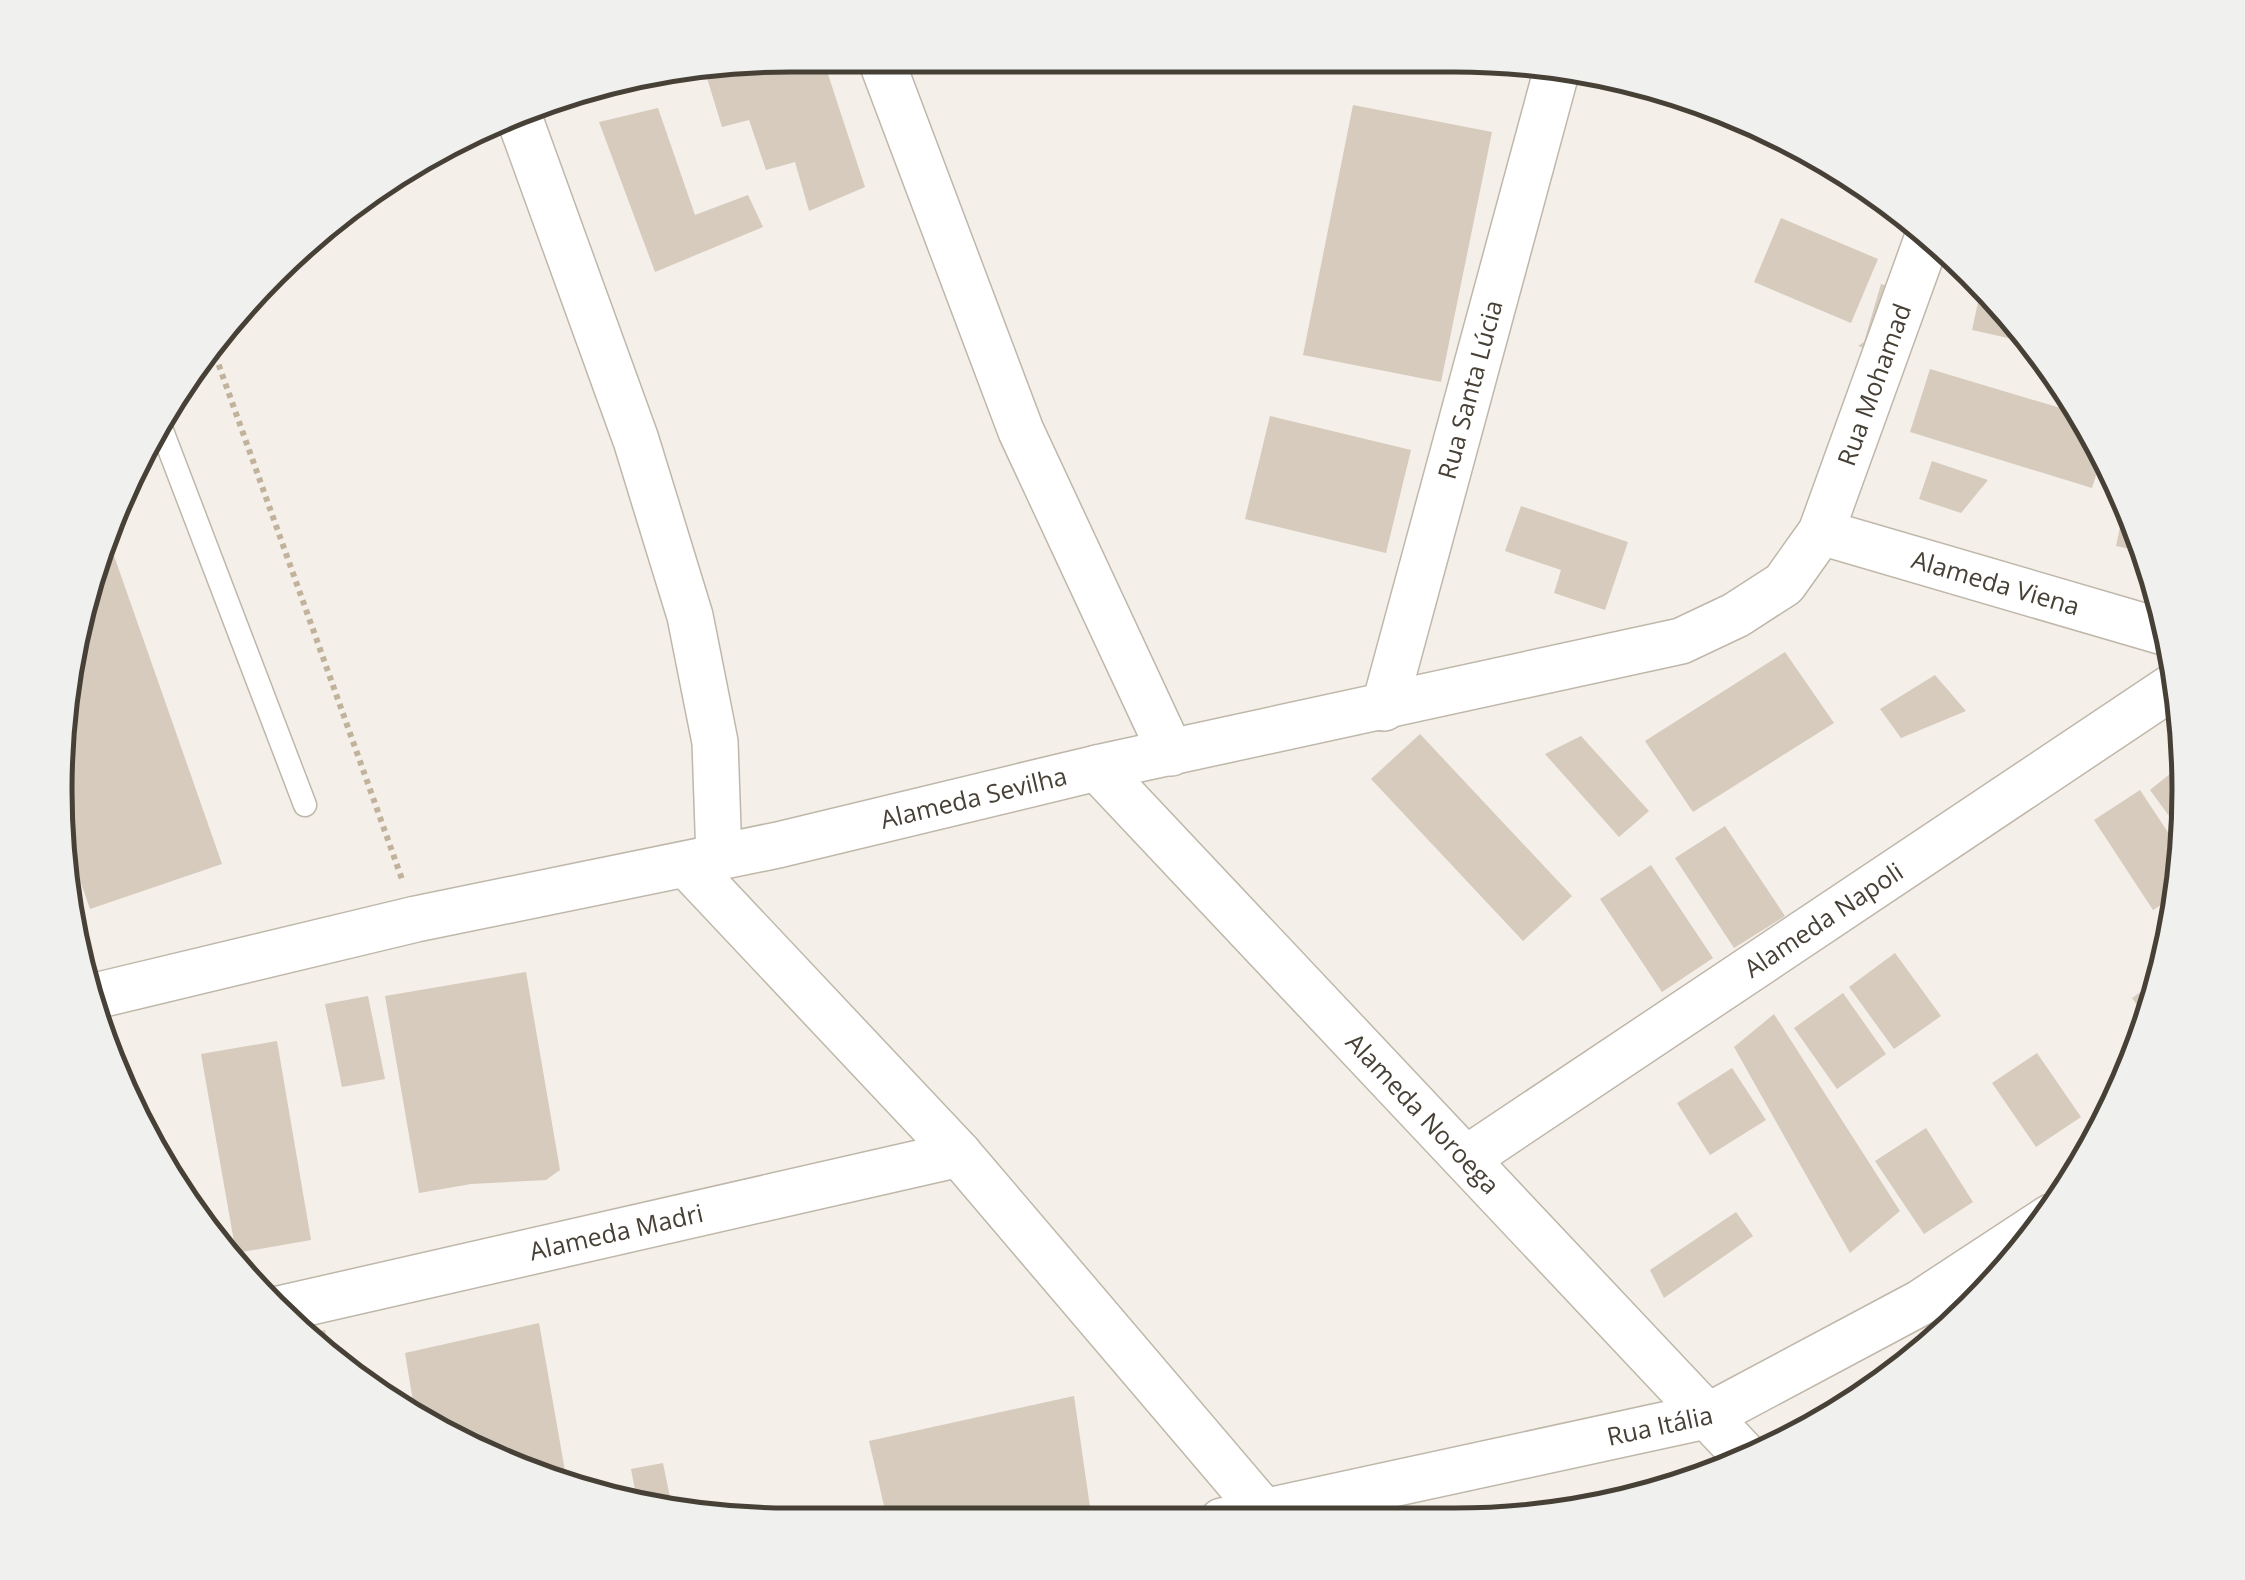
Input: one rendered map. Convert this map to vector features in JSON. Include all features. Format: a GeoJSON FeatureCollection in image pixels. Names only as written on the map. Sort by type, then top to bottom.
{"type":"FeatureCollection","features":[{"type":"Feature","properties":{"kind":"street"},"geometry":{"type":"LineString","coordinates":[[886,72],[1021,430],[1171,753]]}},
{"type":"Feature","properties":{"kind":"street","name":"Rua Santa Lúcia"},"geometry":{"type":"LineString","coordinates":[[1384,708],[1554,80]]}},
{"type":"Feature","properties":{"kind":"street"},"geometry":{"type":"LineString","coordinates":[[522,124],[636,440],[690,616],[716,742],[703,862],[959,1154],[1237,1508]]}},
{"type":"Feature","properties":{"kind":"street","name":"Rua Mohamad"},"geometry":{"type":"LineString","coordinates":[[1821,532],[1924,248]]}},
{"type":"Feature","properties":{"kind":"street","name":"Alameda Sevilha"},"geometry":{"type":"LineString","coordinates":[[103,994],[416,919],[703,862],[1097,768],[1682,641],[1736,615],[1784,584],[1821,532]]}},
{"type":"Feature","properties":{"kind":"street","name":"Alameda Viena"},"geometry":{"type":"LineString","coordinates":[[1821,532],[2154,629]]}},
{"type":"Feature","properties":{"kind":"street","name":"Alameda Napoli"},"geometry":{"type":"LineString","coordinates":[[1466,1159],[2165,690]]}},
{"type":"Feature","properties":{"kind":"street","name":"Alameda Noroega"},"geometry":{"type":"LineString","coordinates":[[1097,768],[1739,1449]]}},
{"type":"Feature","properties":{"kind":"street","name":"Alameda Madri"},"geometry":{"type":"LineString","coordinates":[[293,1306],[959,1154]]}},
{"type":"Feature","properties":{"kind":"street","name":"Rua Itália"},"geometry":{"type":"LineString","coordinates":[[1280,1508],[1710,1416],[1920,1304],[2009,1245]]}},
{"type":"Feature","properties":{"kind":"lane"},"geometry":{"type":"LineString","coordinates":[[165,438],[304,805]]}},
{"type":"Feature","properties":{"kind":"path"},"geometry":{"type":"LineString","coordinates":[[217,359],[416,919]]}},
{"type":"Feature","properties":{"kind":"building"},"geometry":{"type":"Polygon","coordinates":[[[827,72],[865,187],[809,211],[795,162],[766,170],[749,120],[722,127],[707,78],[827,72]]]}},
{"type":"Feature","properties":{"kind":"building"},"geometry":{"type":"Polygon","coordinates":[[[1353,105],[1492,132],[1441,382],[1303,355],[1353,105]]]}},
{"type":"Feature","properties":{"kind":"building"},"geometry":{"type":"Polygon","coordinates":[[[658,108],[695,215],[748,195],[763,227],[655,272],[599,122],[658,108]]]}},
{"type":"Feature","properties":{"kind":"building"},"geometry":{"type":"Polygon","coordinates":[[[1781,218],[1878,259],[1851,323],[1754,282],[1781,218]]]}},
{"type":"Feature","properties":{"kind":"building"},"geometry":{"type":"Polygon","coordinates":[[[1881,284],[1896,288],[1877,352],[1858,346],[1864,342],[1881,284]]]}},
{"type":"Feature","properties":{"kind":"building"},"geometry":{"type":"Polygon","coordinates":[[[1978,300],[2012,339],[1972,330],[1978,300]]]}},
{"type":"Feature","properties":{"kind":"building"},"geometry":{"type":"Polygon","coordinates":[[[1930,369],[2063,409],[2098,470],[2092,488],[1910,432],[1930,369]]]}},
{"type":"Feature","properties":{"kind":"building"},"geometry":{"type":"Polygon","coordinates":[[[1270,416],[1411,450],[1386,553],[1245,519],[1270,416]]]}},
{"type":"Feature","properties":{"kind":"building"},"geometry":{"type":"Polygon","coordinates":[[[1932,461],[1988,480],[1961,513],[1919,499],[1932,461]]]}},
{"type":"Feature","properties":{"kind":"building"},"geometry":{"type":"Polygon","coordinates":[[[1521,506],[1628,542],[1605,610],[1554,593],[1561,570],[1505,551],[1521,506]]]}},
{"type":"Feature","properties":{"kind":"building"},"geometry":{"type":"Polygon","coordinates":[[[2121,523],[2130,549],[2116,546],[2121,523]]]}},
{"type":"Feature","properties":{"kind":"building"},"geometry":{"type":"Polygon","coordinates":[[[113,553],[222,864],[90,909],[78,874],[74,837],[74,743],[86,650],[113,553]]]}},
{"type":"Feature","properties":{"kind":"building"},"geometry":{"type":"Polygon","coordinates":[[[1785,652],[1834,723],[1693,812],[1645,741],[1785,652]]]}},
{"type":"Feature","properties":{"kind":"building"},"geometry":{"type":"Polygon","coordinates":[[[1935,675],[1966,711],[1901,738],[1880,709],[1935,675]]]}},
{"type":"Feature","properties":{"kind":"building"},"geometry":{"type":"Polygon","coordinates":[[[1420,734],[1572,896],[1523,941],[1371,779],[1420,734]]]}},
{"type":"Feature","properties":{"kind":"building"},"geometry":{"type":"Polygon","coordinates":[[[1581,736],[1649,811],[1619,837],[1545,754],[1581,736]]]}},
{"type":"Feature","properties":{"kind":"building"},"geometry":{"type":"Polygon","coordinates":[[[2172,773],[2171,819],[2150,790],[2172,773]]]}},
{"type":"Feature","properties":{"kind":"building"},"geometry":{"type":"Polygon","coordinates":[[[2140,790],[2171,837],[2163,904],[2153,910],[2094,820],[2140,790]]]}},
{"type":"Feature","properties":{"kind":"building"},"geometry":{"type":"Polygon","coordinates":[[[1725,826],[1785,916],[1734,948],[1675,858],[1725,826]]]}},
{"type":"Feature","properties":{"kind":"building"},"geometry":{"type":"Polygon","coordinates":[[[1651,865],[1713,958],[1662,992],[1600,899],[1651,865]]]}},
{"type":"Feature","properties":{"kind":"building"},"geometry":{"type":"Polygon","coordinates":[[[1895,953],[1941,1016],[1894,1049],[1849,987],[1895,953]]]}},
{"type":"Feature","properties":{"kind":"building"},"geometry":{"type":"Polygon","coordinates":[[[526,972],[560,1170],[546,1180],[471,1184],[419,1193],[385,996],[526,972]]]}},
{"type":"Feature","properties":{"kind":"building"},"geometry":{"type":"Polygon","coordinates":[[[2144,990],[2138,1007],[2132,998],[2144,990]]]}},
{"type":"Feature","properties":{"kind":"building"},"geometry":{"type":"Polygon","coordinates":[[[1843,993],[1886,1054],[1837,1089],[1794,1028],[1843,993]]]}},
{"type":"Feature","properties":{"kind":"building"},"geometry":{"type":"Polygon","coordinates":[[[368,996],[385,1079],[342,1087],[325,1004],[368,996]]]}},
{"type":"Feature","properties":{"kind":"building"},"geometry":{"type":"Polygon","coordinates":[[[1774,1014],[1900,1211],[1850,1253],[1734,1047],[1774,1014]]]}},
{"type":"Feature","properties":{"kind":"building"},"geometry":{"type":"Polygon","coordinates":[[[277,1041],[311,1240],[242,1252],[234,1243],[201,1054],[277,1041]]]}},
{"type":"Feature","properties":{"kind":"building"},"geometry":{"type":"Polygon","coordinates":[[[2037,1053],[2081,1117],[2036,1147],[1992,1083],[2037,1053]]]}},
{"type":"Feature","properties":{"kind":"building"},"geometry":{"type":"Polygon","coordinates":[[[1732,1068],[1766,1120],[1710,1155],[1677,1103],[1732,1068]]]}},
{"type":"Feature","properties":{"kind":"building"},"geometry":{"type":"Polygon","coordinates":[[[1926,1128],[1973,1202],[1924,1234],[1875,1161],[1926,1128]]]}},
{"type":"Feature","properties":{"kind":"building"},"geometry":{"type":"Polygon","coordinates":[[[1736,1212],[1753,1236],[1664,1298],[1650,1270],[1736,1212]]]}},
{"type":"Feature","properties":{"kind":"building"},"geometry":{"type":"Polygon","coordinates":[[[539,1323],[565,1471],[473,1434],[413,1400],[405,1353],[539,1323]]]}},
{"type":"Feature","properties":{"kind":"building"},"geometry":{"type":"Polygon","coordinates":[[[1074,1396],[1090,1508],[885,1508],[869,1441],[1074,1396]]]}},
{"type":"Feature","properties":{"kind":"building"},"geometry":{"type":"Polygon","coordinates":[[[663,1463],[670,1497],[635,1490],[631,1469],[663,1463]]]}}]}
